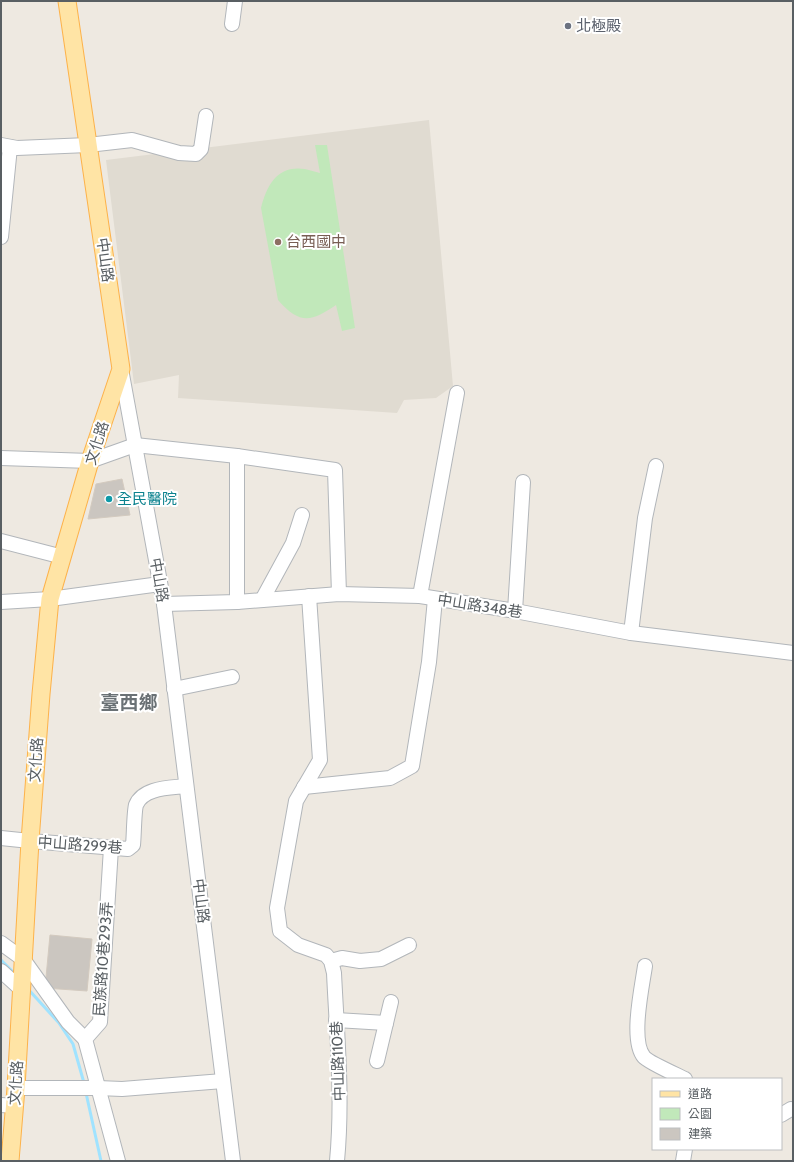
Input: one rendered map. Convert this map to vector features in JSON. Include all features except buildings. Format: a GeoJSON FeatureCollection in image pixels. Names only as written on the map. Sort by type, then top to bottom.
{"type":"FeatureCollection","features":[{"type":"Feature","properties":{"kind":"main road","name":"中山路"},"geometry":{"type":"LineString","coordinates":[[67,1],[121,369]]}},
{"type":"Feature","properties":{"kind":"main road","name":"文化路"},"geometry":{"type":"LineString","coordinates":[[10,1161],[8,1106],[16,1088],[30,841],[50,599],[90,461],[121,369]]}},
{"type":"Feature","properties":{"kind":"street"},"geometry":{"type":"LineString","coordinates":[[232,24],[235,1]]}},
{"type":"Feature","properties":{"kind":"street"},"geometry":{"type":"LineString","coordinates":[[1,236],[5,146],[17,148],[88,145],[132,140],[178,153],[196,154],[201,149],[206,116]]}},
{"type":"Feature","properties":{"kind":"street","name":"中山路"},"geometry":{"type":"LineString","coordinates":[[121,369],[164,604],[233,1161]]}},
{"type":"Feature","properties":{"kind":"street"},"geometry":{"type":"LineString","coordinates":[[420,596],[457,393]]}},
{"type":"Feature","properties":{"kind":"street"},"geometry":{"type":"LineString","coordinates":[[1,458],[90,461],[135,445],[237,456],[335,470],[338,594]]}},
{"type":"Feature","properties":{"kind":"street"},"geometry":{"type":"LineString","coordinates":[[237,456],[237,602]]}},
{"type":"Feature","properties":{"kind":"street"},"geometry":{"type":"LineString","coordinates":[[631,633],[645,518],[656,466]]}},
{"type":"Feature","properties":{"kind":"street"},"geometry":{"type":"LineString","coordinates":[[515,610],[523,482]]}},
{"type":"Feature","properties":{"kind":"street"},"geometry":{"type":"LineString","coordinates":[[262,600],[293,543],[302,516]]}},
{"type":"Feature","properties":{"kind":"street"},"geometry":{"type":"LineString","coordinates":[[1,541],[63,557]]}},
{"type":"Feature","properties":{"kind":"street"},"geometry":{"type":"LineString","coordinates":[[1,602],[50,599],[160,584]]}},
{"type":"Feature","properties":{"kind":"street","name":"中山路348巷"},"geometry":{"type":"LineString","coordinates":[[164,604],[237,602],[338,594],[420,596],[515,610],[631,633],[793,653]]}},
{"type":"Feature","properties":{"kind":"street"},"geometry":{"type":"LineString","coordinates":[[309,596],[320,760],[296,802],[277,908],[277,920],[280,930],[298,945],[326,955],[331,961],[342,958],[360,961],[381,959],[409,945]]}},
{"type":"Feature","properties":{"kind":"street"},"geometry":{"type":"LineString","coordinates":[[304,786],[390,778],[412,766],[430,662],[435,599]]}},
{"type":"Feature","properties":{"kind":"street"},"geometry":{"type":"LineString","coordinates":[[174,689],[232,676]]}},
{"type":"Feature","properties":{"kind":"street","name":"中山路299巷"},"geometry":{"type":"LineString","coordinates":[[1,838],[128,849],[133,845],[136,805],[144,795],[154,791],[186,786]]}},
{"type":"Feature","properties":{"kind":"street","name":"民族路10巷293弄"},"geometry":{"type":"LineString","coordinates":[[85,1038],[100,1022],[111,848]]}},
{"type":"Feature","properties":{"kind":"street"},"geometry":{"type":"LineString","coordinates":[[1,943],[23,959],[68,1022],[85,1038],[118,1161]]}},
{"type":"Feature","properties":{"kind":"street","name":"中山路110巷"},"geometry":{"type":"LineString","coordinates":[[331,961],[334,973],[340,1084],[340,1134],[337,1161]]}},
{"type":"Feature","properties":{"kind":"street"},"geometry":{"type":"LineString","coordinates":[[645,966],[636,1029],[640,1050],[644,1058],[683,1078]]}},
{"type":"Feature","properties":{"kind":"street"},"geometry":{"type":"LineString","coordinates":[[1,971],[21,984]]}},
{"type":"Feature","properties":{"kind":"street"},"geometry":{"type":"LineString","coordinates":[[377,1061],[391,1002]]}},
{"type":"Feature","properties":{"kind":"street"},"geometry":{"type":"LineString","coordinates":[[336,1020],[386,1023]]}},
{"type":"Feature","properties":{"kind":"street"},"geometry":{"type":"LineString","coordinates":[[16,1088],[122,1089],[223,1081]]}},
{"type":"Feature","properties":{"kind":"street"},"geometry":{"type":"LineString","coordinates":[[683,1161],[685,1150]]}},
{"type":"Feature","properties":{"kind":"shaded area","name":"台西國中"},"geometry":{"type":"Polygon","coordinates":[[[429,120],[453,386],[436,398],[404,400],[397,413],[178,398],[179,375],[134,384],[106,160],[429,120]]]}},
{"type":"Feature","properties":{"kind":"green space"},"geometry":{"type":"Polygon","coordinates":[[[315,145],[327,145],[355,328],[342,331],[336,305],[319,315],[306,318],[293,314],[278,300],[261,208],[270,184],[280,174],[287,170],[295,169],[305,169],[320,173],[315,145]]]}},
{"type":"Feature","properties":{"kind":"waterway"},"geometry":{"type":"LineString","coordinates":[[1,960],[15,974]]}},
{"type":"Feature","properties":{"kind":"waterway"},"geometry":{"type":"LineString","coordinates":[[28,989],[59,1023],[73,1044],[84,1083]]}},
{"type":"Feature","properties":{"kind":"waterway"},"geometry":{"type":"LineString","coordinates":[[86,1093],[101,1161]]}},
{"type":"Feature","properties":{"kind":"place","name":"北極殿"},"geometry":{"type":"Point","coordinates":[568,26]}},
{"type":"Feature","properties":{"kind":"place","name":"台西國中"},"geometry":{"type":"Point","coordinates":[278,242]}},
{"type":"Feature","properties":{"kind":"place","name":"全民醫院"},"geometry":{"type":"Point","coordinates":[109,499]}},
{"type":"Feature","properties":{"kind":"district","name":"臺西鄉"},"geometry":{"type":"Point","coordinates":[129,702]}}]}
